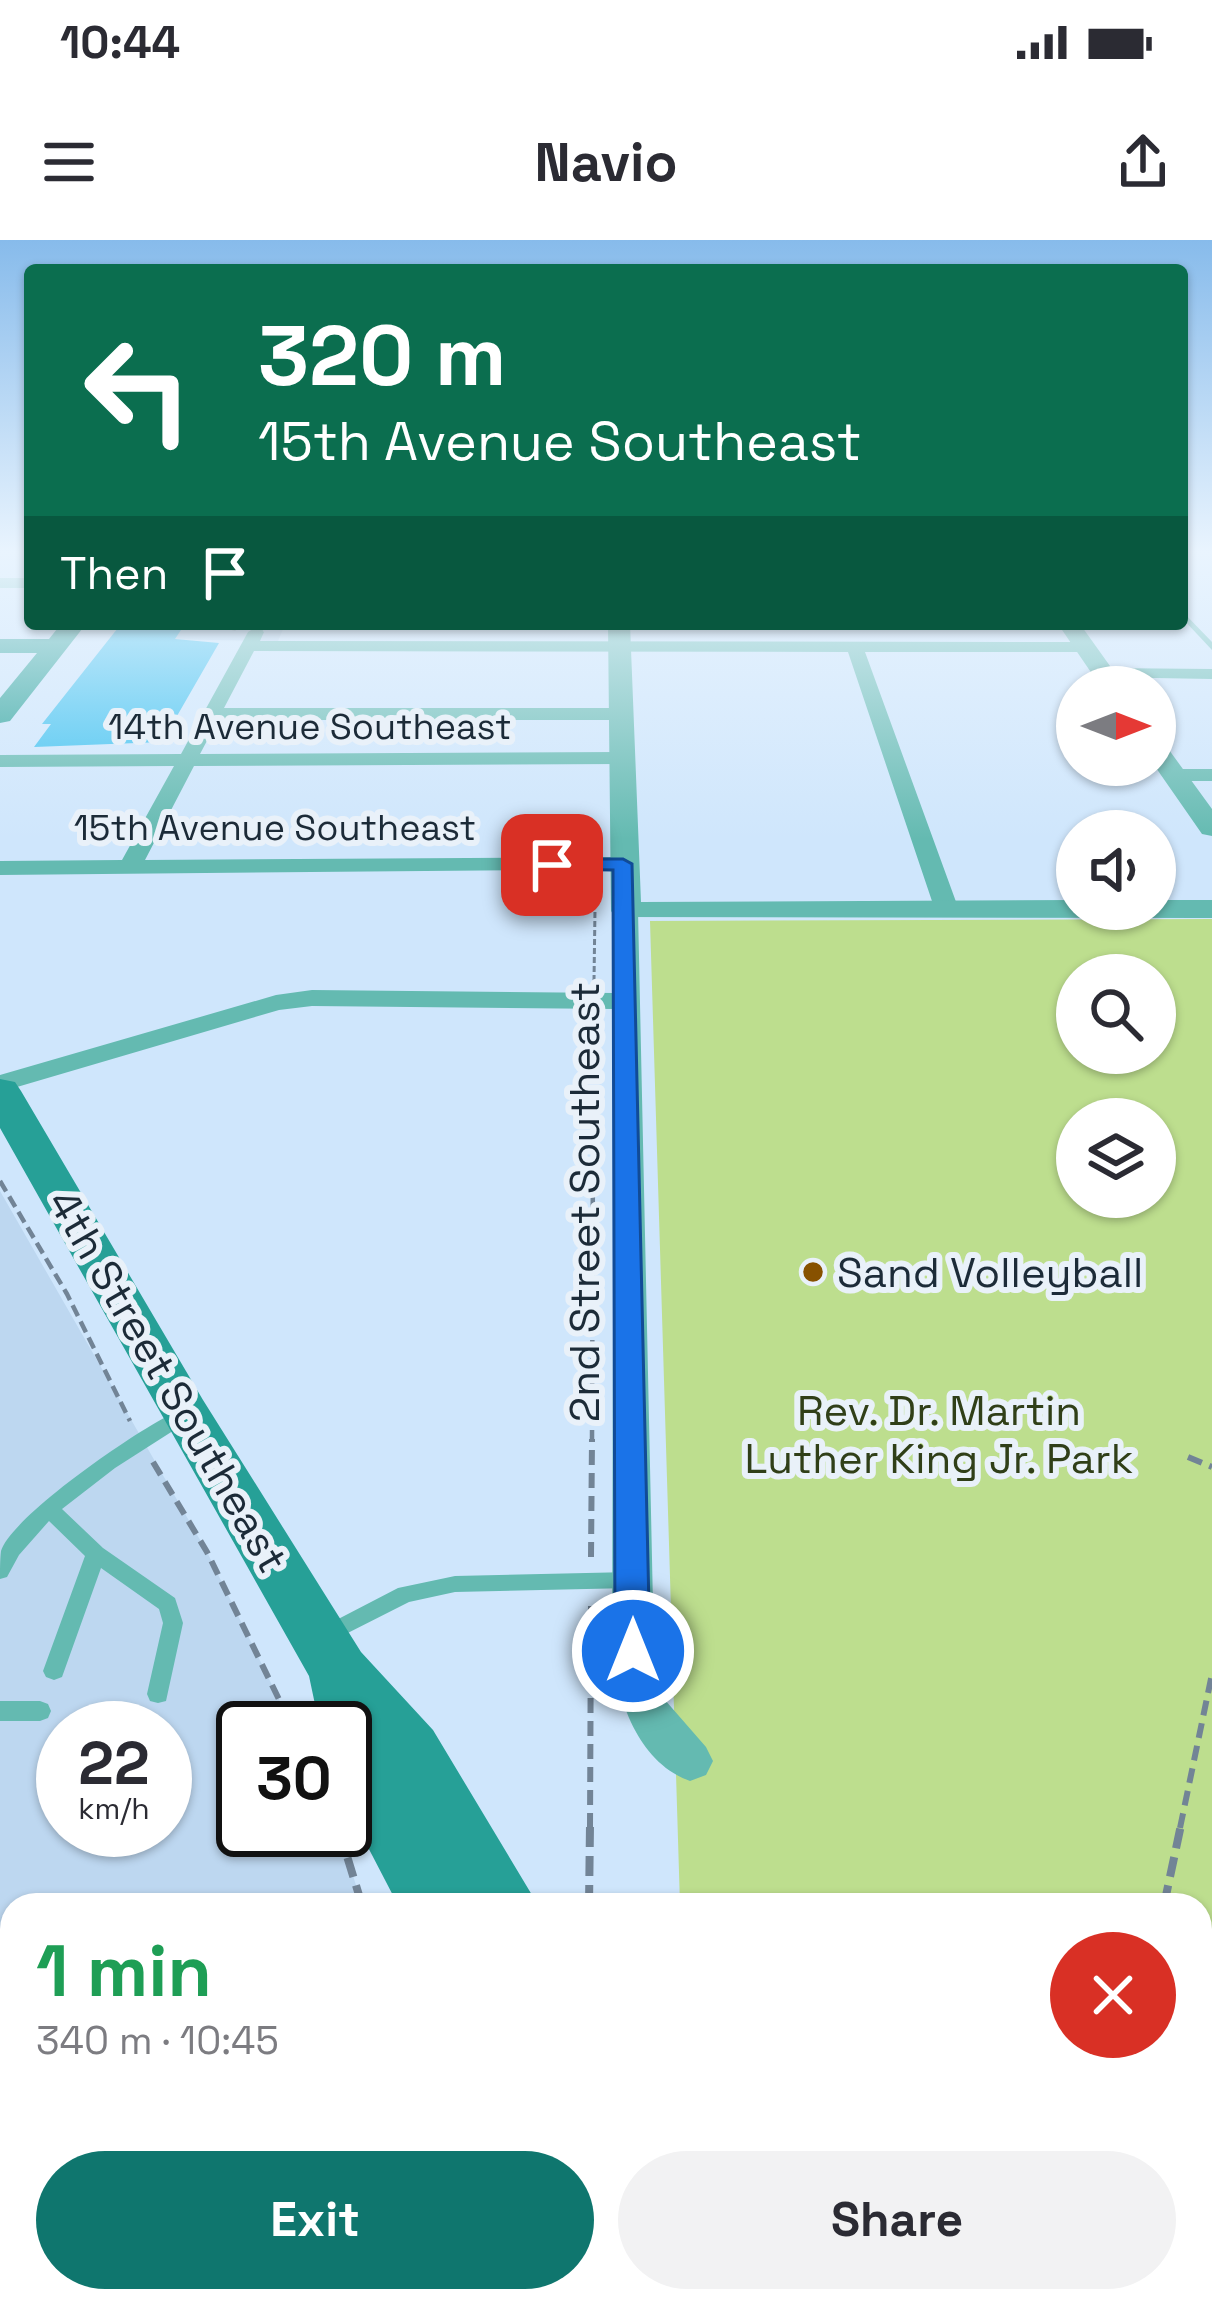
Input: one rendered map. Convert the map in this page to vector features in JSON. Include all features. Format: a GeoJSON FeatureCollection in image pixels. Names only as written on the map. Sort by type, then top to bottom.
{"type":"FeatureCollection","features":[{"type":"Feature","properties":{"kind":"main road"},"geometry":{"type":"LineString","coordinates":[[3,707],[56,646]]}},
{"type":"Feature","properties":{"kind":"main road","name":"4th Street Southeast"},"geometry":{"type":"LineString","coordinates":[[0,1087],[184,1414],[329,1655],[410,1751],[495,1893]]}},
{"type":"Feature","properties":{"kind":"main road","name":"4th Street Southeast"},"geometry":{"type":"LineString","coordinates":[[329,1655],[363,1771],[429,1893]]}},
{"type":"Feature","properties":{"kind":"street"},"geometry":{"type":"LineString","coordinates":[[130,867],[246,646]]}},
{"type":"Feature","properties":{"kind":"street","name":"2nd Street Southeast"},"geometry":{"type":"LineString","coordinates":[[619,646],[623,864],[611,905],[628,1000],[632,1580],[638,1694],[654,1728],[690,1761]]}},
{"type":"Feature","properties":{"kind":"street"},"geometry":{"type":"LineString","coordinates":[[830,646],[1086,647],[1099,666]]}},
{"type":"Feature","properties":{"kind":"street"},"geometry":{"type":"LineString","coordinates":[[855,647],[947,910]]}},
{"type":"Feature","properties":{"kind":"street"},"geometry":{"type":"LineString","coordinates":[[1176,676],[1212,674]]}},
{"type":"Feature","properties":{"kind":"street"},"geometry":{"type":"LineString","coordinates":[[211,714],[618,714]]}},
{"type":"Feature","properties":{"kind":"street","name":"14th Avenue Southeast"},"geometry":{"type":"LineString","coordinates":[[0,761],[621,758]]}},
{"type":"Feature","properties":{"kind":"street"},"geometry":{"type":"LineString","coordinates":[[1176,775],[1212,776]]}},
{"type":"Feature","properties":{"kind":"street"},"geometry":{"type":"LineString","coordinates":[[1176,778],[1212,828]]}},
{"type":"Feature","properties":{"kind":"street","name":"15th Avenue Southeast"},"geometry":{"type":"LineString","coordinates":[[0,868],[623,864]]}},
{"type":"Feature","properties":{"kind":"street"},"geometry":{"type":"LineString","coordinates":[[611,905],[1212,909]]}},
{"type":"Feature","properties":{"kind":"street"},"geometry":{"type":"LineString","coordinates":[[0,1087],[294,1000],[628,1000]]}},
{"type":"Feature","properties":{"kind":"lane"},"geometry":{"type":"LineString","coordinates":[[0,1571],[25,1535],[102,1465],[184,1414]]}},
{"type":"Feature","properties":{"kind":"lane"},"geometry":{"type":"LineString","coordinates":[[52,1511],[96,1554],[168,1604],[172,1623],[158,1694]]}},
{"type":"Feature","properties":{"kind":"lane"},"geometry":{"type":"LineString","coordinates":[[54,1671],[96,1554]]}},
{"type":"Feature","properties":{"kind":"lane"},"geometry":{"type":"LineString","coordinates":[[329,1655],[389,1600],[454,1584],[632,1580]]}},
{"type":"Feature","properties":{"kind":"lane"},"geometry":{"type":"LineString","coordinates":[[0,1712],[36,1711]]}},
{"type":"Feature","properties":{"kind":"path"},"geometry":{"type":"LineString","coordinates":[[594,987],[611,905]]}},
{"type":"Feature","properties":{"kind":"path"},"geometry":{"type":"LineString","coordinates":[[589,1893],[594,1015]]}},
{"type":"Feature","properties":{"kind":"path"},"geometry":{"type":"LineString","coordinates":[[1188,1456],[1212,1467]]}},
{"type":"Feature","properties":{"kind":"path"},"geometry":{"type":"LineString","coordinates":[[1166,1893],[1212,1674]]}},
{"type":"Feature","properties":{"kind":"path"},"geometry":{"type":"LineString","coordinates":[[347,1857],[358,1893]]}},
{"type":"Feature","properties":{"kind":"shaded area"},"geometry":{"type":"Polygon","coordinates":[[[0,1191],[207,1552],[280,1701],[216,1701],[216,1857],[347,1857],[358,1893],[0,1893],[0,1191]]]}},
{"type":"Feature","properties":{"kind":"green space","name":"Rev. Dr. Martin Luther King Jr. Park"},"geometry":{"type":"Polygon","coordinates":[[[1176,919],[1212,919],[1212,1893],[680,1893],[650,921],[1056,920],[1056,930],[1176,930],[1176,919]]]}},
{"type":"Feature","properties":{"kind":"building"},"geometry":{"type":"Polygon","coordinates":[[[104,646],[217,646],[162,742],[34,747],[51,724],[42,724],[104,646]]]}},
{"type":"Feature","properties":{"kind":"place","name":"Sand Volleyball"},"geometry":{"type":"Point","coordinates":[813,1272]}},
{"type":"Feature","properties":{"kind":"route"},"geometry":{"type":"LineString","coordinates":[[552,865],[623,864],[633,1651]]}}]}
